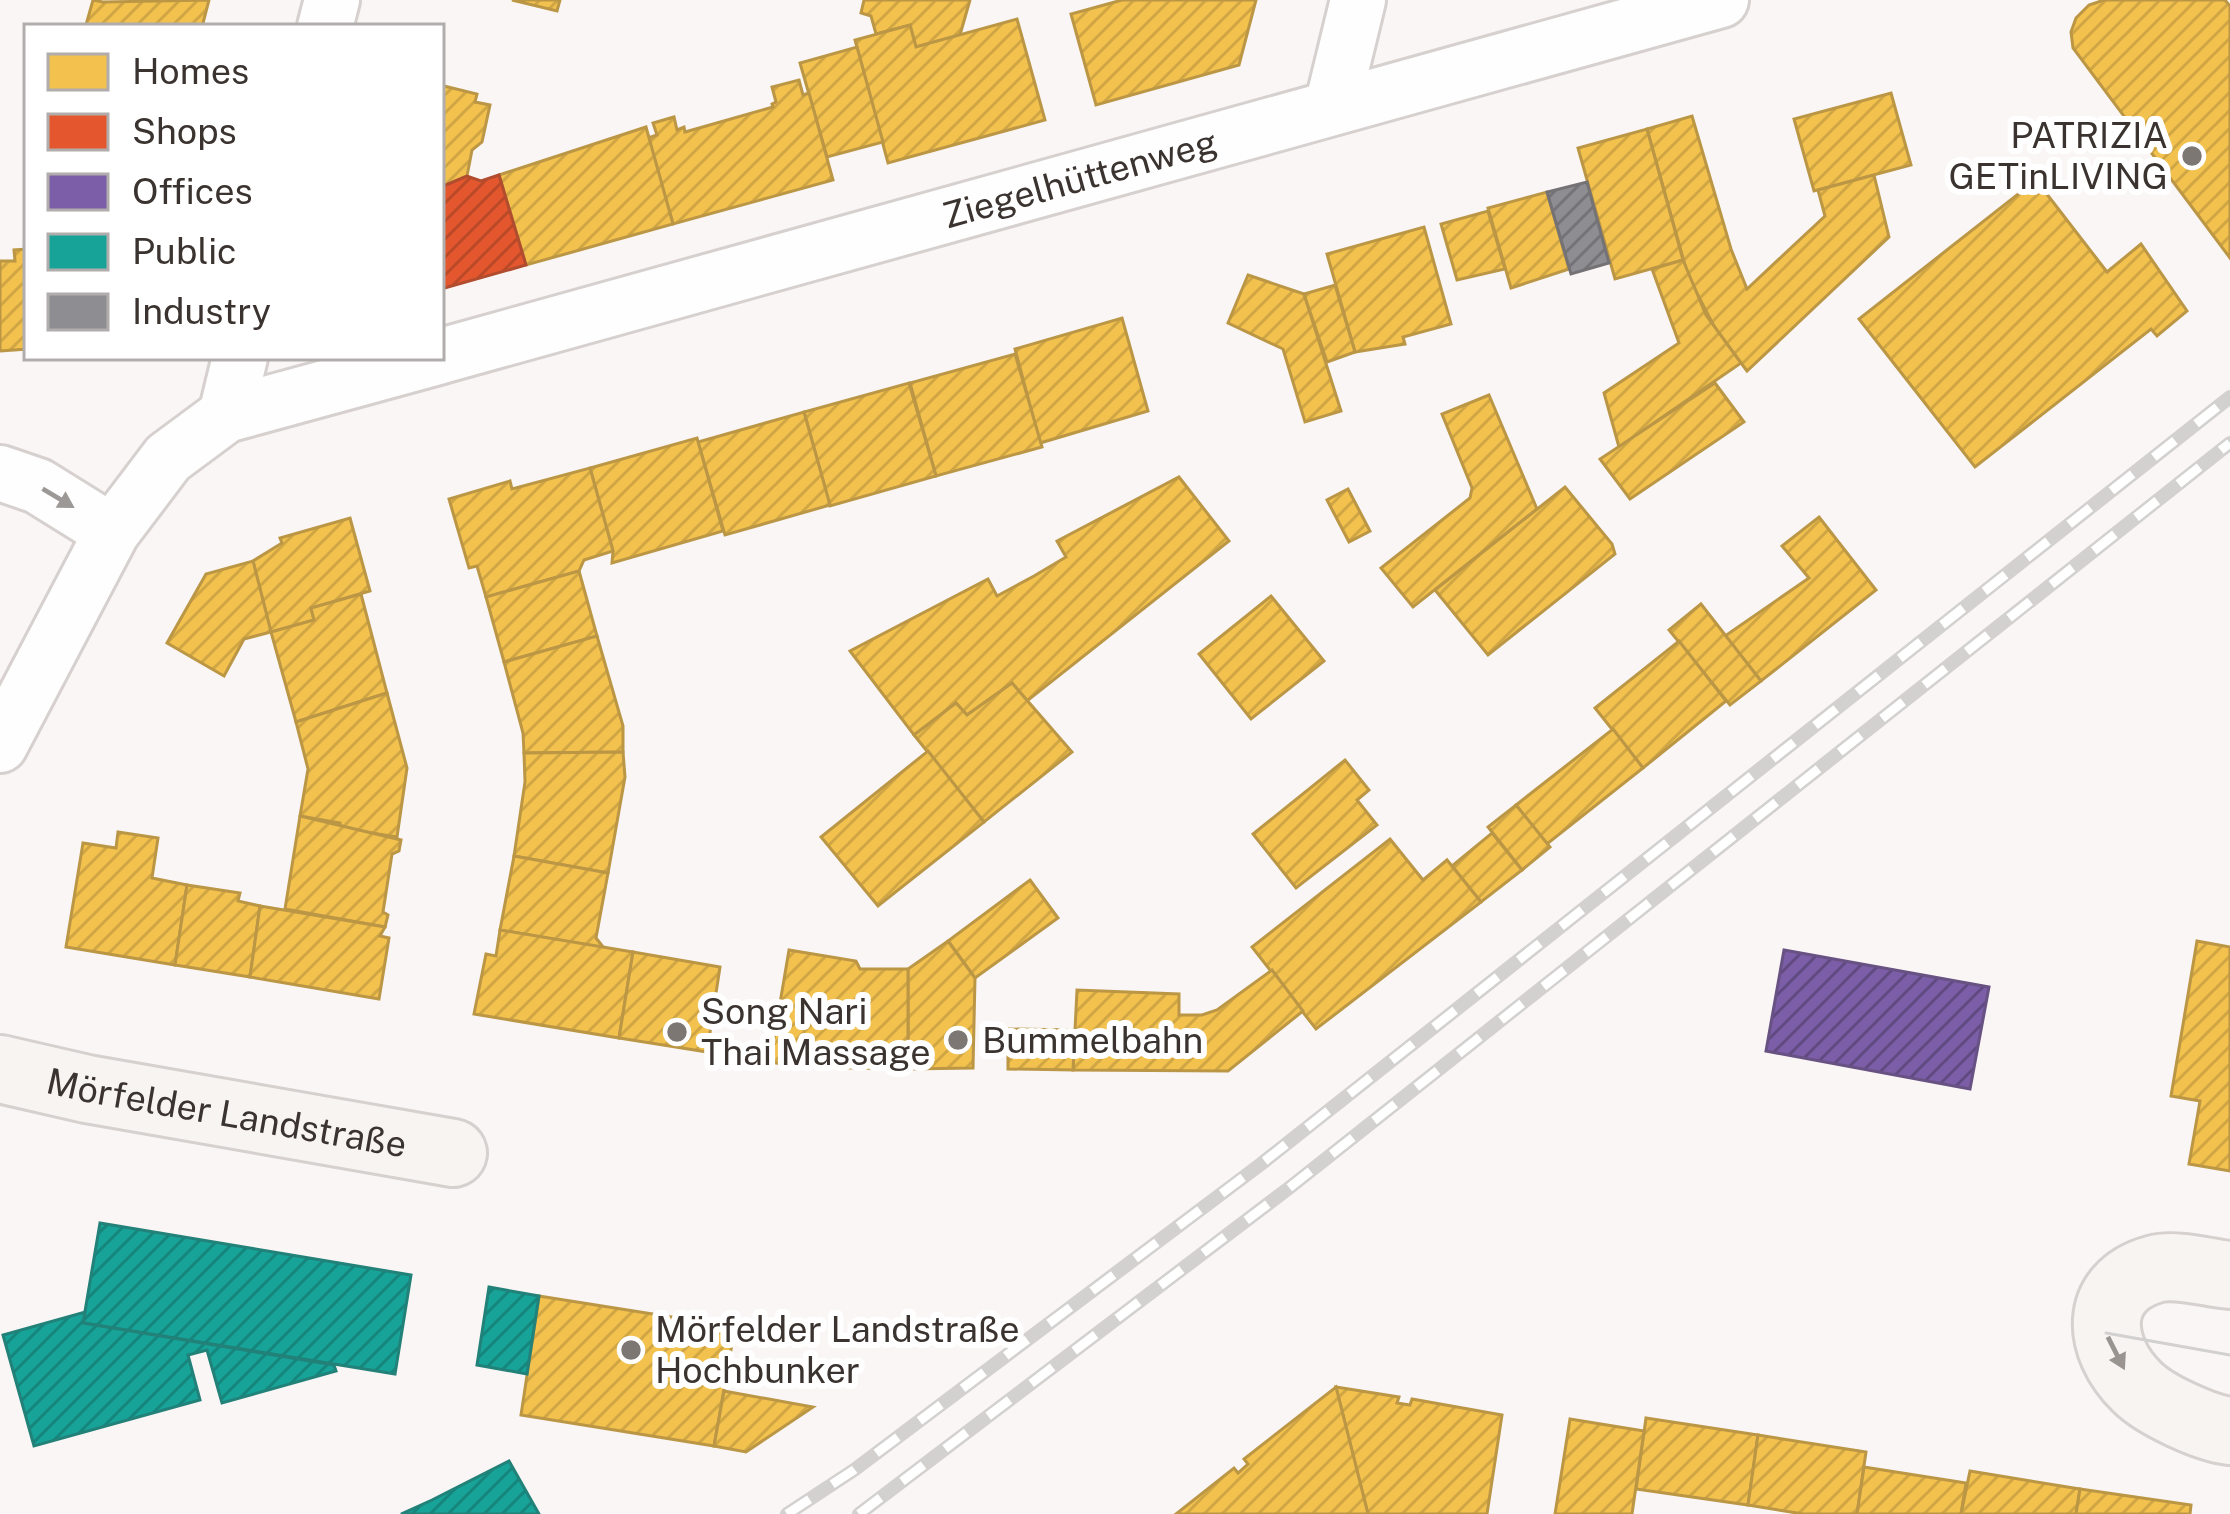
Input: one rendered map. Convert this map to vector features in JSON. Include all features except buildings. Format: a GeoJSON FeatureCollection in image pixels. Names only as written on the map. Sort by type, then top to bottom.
{"type":"FeatureCollection","features":[{"type":"Feature","properties":{"kind":"main road","name":"Mörfelder Landstraße"},"geometry":{"type":"LineString","coordinates":[[0,1069],[87,1089],[453,1153]]}},
{"type":"Feature","properties":{"kind":"main road"},"geometry":{"type":"LineString","coordinates":[[2230,1275],[2159,1267],[2140,1275],[2120,1285],[2108,1307],[2106,1333],[2116,1358],[2138,1389],[2209,1428],[2230,1431]]}},
{"type":"Feature","properties":{"kind":"street"},"geometry":{"type":"LineString","coordinates":[[1332,107],[1358,0]]}},
{"type":"Feature","properties":{"kind":"street","name":"Ziegelhüttenweg"},"geometry":{"type":"LineString","coordinates":[[444,356],[1721,0]]}},
{"type":"Feature","properties":{"kind":"street"},"geometry":{"type":"LineString","coordinates":[[226,415],[239,360]]}},
{"type":"Feature","properties":{"kind":"street","name":"Ziegelhüttenweg"},"geometry":{"type":"LineString","coordinates":[[0,745],[112,532],[168,458],[226,415],[429,360]]}},
{"type":"Feature","properties":{"kind":"street"},"geometry":{"type":"LineString","coordinates":[[0,473],[38,486],[112,532]]}},
{"type":"Feature","properties":{"kind":"tram line"},"geometry":{"type":"LineString","coordinates":[[2106,1333],[2230,1355]]}},
{"type":"Feature","properties":{"kind":"railway"},"geometry":{"type":"LineString","coordinates":[[787,1514],[854,1470],[1261,1164],[2230,397]]}},
{"type":"Feature","properties":{"kind":"railway"},"geometry":{"type":"LineString","coordinates":[[859,1514],[1289,1188],[2230,443]]}},
{"type":"Feature","properties":{"kind":"place","name":"PATRIZIA GETinLIVING"},"geometry":{"type":"Point","coordinates":[2192,156]}},
{"type":"Feature","properties":{"kind":"place","name":"Song Nari Thai Massage"},"geometry":{"type":"Point","coordinates":[677,1032]}},
{"type":"Feature","properties":{"kind":"place","name":"Bummelbahn"},"geometry":{"type":"Point","coordinates":[958,1040]}},
{"type":"Feature","properties":{"kind":"place","name":"Mörfelder Landstraße Hochbunker"},"geometry":{"type":"Point","coordinates":[631,1350]}}]}
